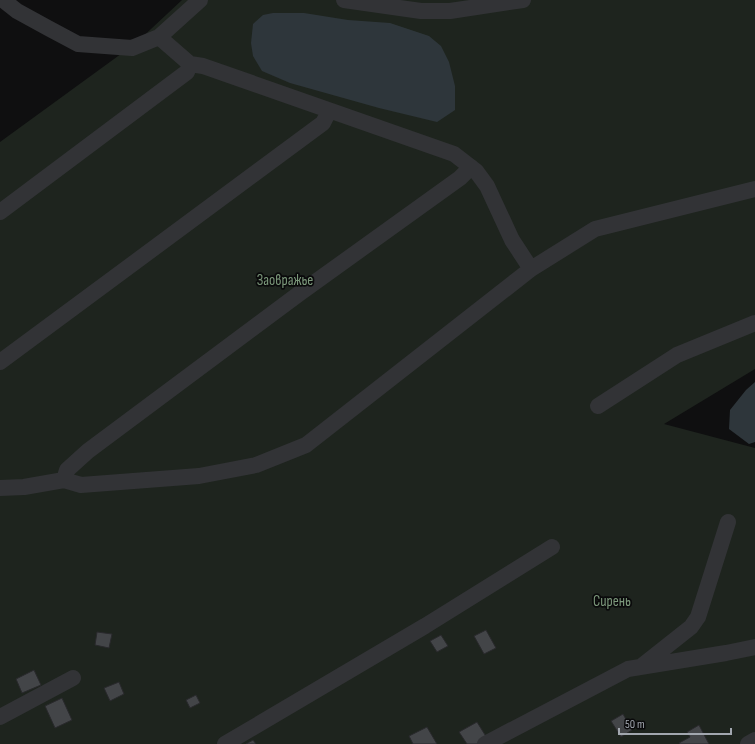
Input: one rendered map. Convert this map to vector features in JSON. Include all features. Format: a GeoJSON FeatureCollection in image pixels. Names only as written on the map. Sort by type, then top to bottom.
{"type":"FeatureCollection","features":[{"type":"Feature","properties":{"kind":"lane"},"geometry":{"type":"LineString","coordinates":[[2,0],[78,44],[132,48],[159,36],[200,0]]}},
{"type":"Feature","properties":{"kind":"lane"},"geometry":{"type":"LineString","coordinates":[[344,0],[421,11],[450,12],[523,0]]}},
{"type":"Feature","properties":{"kind":"lane"},"geometry":{"type":"LineString","coordinates":[[159,36],[190,64],[203,66],[454,154],[476,171],[487,186],[512,240],[530,269]]}},
{"type":"Feature","properties":{"kind":"lane"},"geometry":{"type":"LineString","coordinates":[[0,212],[187,72],[190,64]]}},
{"type":"Feature","properties":{"kind":"lane"},"geometry":{"type":"LineString","coordinates":[[0,362],[323,123],[329,111]]}},
{"type":"Feature","properties":{"kind":"lane"},"geometry":{"type":"LineString","coordinates":[[64,480],[68,470],[88,451],[300,292],[460,178],[471,167]]}},
{"type":"Feature","properties":{"kind":"lane"},"geometry":{"type":"LineString","coordinates":[[0,488],[24,487],[64,480],[81,485],[198,476],[256,465],[306,445],[530,269],[595,229],[755,189]]}},
{"type":"Feature","properties":{"kind":"lane"},"geometry":{"type":"LineString","coordinates":[[598,406],[677,355],[755,323]]}},
{"type":"Feature","properties":{"kind":"lane"},"geometry":{"type":"LineString","coordinates":[[642,666],[691,626],[698,616],[728,522]]}},
{"type":"Feature","properties":{"kind":"lane"},"geometry":{"type":"LineString","coordinates":[[225,744],[425,626],[552,547]]}},
{"type":"Feature","properties":{"kind":"lane"},"geometry":{"type":"LineString","coordinates":[[485,744],[628,668],[755,647]]}},
{"type":"Feature","properties":{"kind":"lane"},"geometry":{"type":"LineString","coordinates":[[0,717],[73,678]]}},
{"type":"Feature","properties":{"kind":"lane"},"geometry":{"type":"LineString","coordinates":[[748,744],[755,740]]}},
{"type":"Feature","properties":{"kind":"green space","name":"Заовражье"},"geometry":{"type":"Polygon","coordinates":[[[182,0],[755,0],[755,369],[664,424],[755,448],[755,744],[0,744],[0,142],[136,43],[182,0]]]}},
{"type":"Feature","properties":{"kind":"shaded area"},"geometry":{"type":"Polygon","coordinates":[[[273,13],[304,13],[348,20],[390,23],[429,36],[441,46],[449,62],[455,86],[455,110],[437,122],[379,108],[290,83],[262,71],[253,56],[251,43],[253,24],[263,15],[273,13]]]}},
{"type":"Feature","properties":{"kind":"shaded area"},"geometry":{"type":"Polygon","coordinates":[[[755,382],[755,442],[749,444],[729,429],[730,410],[746,390],[755,382]]]}},
{"type":"Feature","properties":{"kind":"building"},"geometry":{"type":"Polygon","coordinates":[[[486,630],[496,648],[484,654],[474,636],[486,630]]]}},
{"type":"Feature","properties":{"kind":"building"},"geometry":{"type":"Polygon","coordinates":[[[97,632],[112,634],[109,648],[95,645],[97,632]]]}},
{"type":"Feature","properties":{"kind":"building"},"geometry":{"type":"Polygon","coordinates":[[[441,635],[448,646],[437,652],[430,641],[441,635]]]}},
{"type":"Feature","properties":{"kind":"building"},"geometry":{"type":"Polygon","coordinates":[[[34,670],[41,685],[22,693],[16,679],[34,670]]]}},
{"type":"Feature","properties":{"kind":"building"},"geometry":{"type":"Polygon","coordinates":[[[119,682],[124,694],[110,701],[104,688],[119,682]]]}},
{"type":"Feature","properties":{"kind":"building"},"geometry":{"type":"Polygon","coordinates":[[[196,695],[200,703],[190,708],[186,700],[196,695]]]}},
{"type":"Feature","properties":{"kind":"building"},"geometry":{"type":"Polygon","coordinates":[[[62,698],[72,720],[55,728],[45,706],[62,698]]]}},
{"type":"Feature","properties":{"kind":"building"},"geometry":{"type":"Polygon","coordinates":[[[623,714],[632,730],[621,737],[611,721],[623,714]]]}},
{"type":"Feature","properties":{"kind":"building"},"geometry":{"type":"Polygon","coordinates":[[[477,722],[487,738],[477,744],[467,744],[459,732],[477,722]]]}},
{"type":"Feature","properties":{"kind":"building"},"geometry":{"type":"Polygon","coordinates":[[[699,725],[709,744],[679,743],[690,737],[687,732],[699,725]]]}},
{"type":"Feature","properties":{"kind":"building"},"geometry":{"type":"Polygon","coordinates":[[[427,727],[437,744],[413,744],[409,736],[427,727]]]}},
{"type":"Feature","properties":{"kind":"building"},"geometry":{"type":"Polygon","coordinates":[[[253,740],[256,744],[246,744],[253,740]]]}},
{"type":"Feature","properties":{"kind":"park label","name":"Сирень"},"geometry":{"type":"Point","coordinates":[612,601]}}]}
